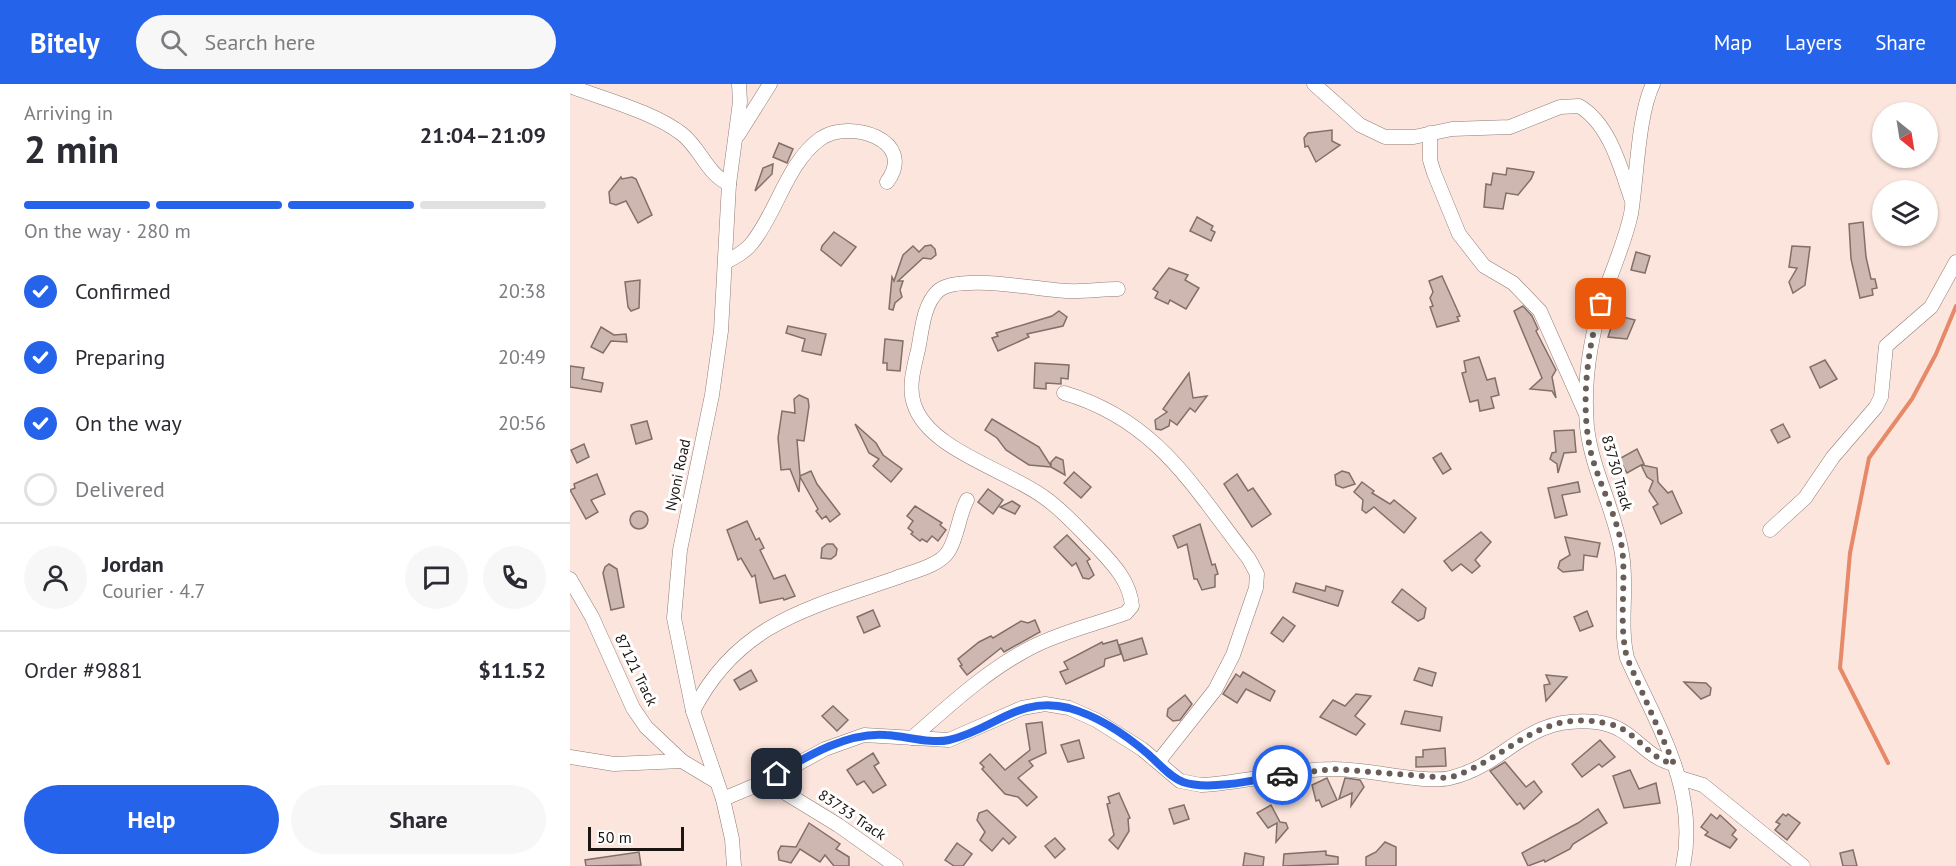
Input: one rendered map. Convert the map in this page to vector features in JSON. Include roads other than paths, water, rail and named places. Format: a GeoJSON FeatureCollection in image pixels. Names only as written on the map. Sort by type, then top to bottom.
{"type":"FeatureCollection","features":[{"type":"Feature","properties":{"kind":"street","name":"Nyoni Road"},"geometry":{"type":"LineString","coordinates":[[734,866],[732,839],[723,799],[693,711],[676,641],[675,593],[687,511],[713,385],[722,322],[729,184],[740,102],[739,84]]}},
{"type":"Feature","properties":{"kind":"street"},"geometry":{"type":"LineString","coordinates":[[736,139],[770,84]]}},
{"type":"Feature","properties":{"kind":"street"},"geometry":{"type":"LineString","coordinates":[[1314,84],[1345,114],[1373,133],[1398,138],[1452,129],[1510,127],[1560,107],[1579,106],[1601,128],[1619,163],[1632,203]]}},
{"type":"Feature","properties":{"kind":"street","name":"83730 Track"},"geometry":{"type":"LineString","coordinates":[[1653,84],[1645,105],[1627,234],[1596,319],[1591,351],[1587,417],[1591,453],[1623,558],[1623,644],[1680,778],[1686,810],[1686,863]]}},
{"type":"Feature","properties":{"kind":"street"},"geometry":{"type":"LineString","coordinates":[[570,86],[624,105],[678,132],[690,142],[712,174],[729,184]]}},
{"type":"Feature","properties":{"kind":"street"},"geometry":{"type":"LineString","coordinates":[[726,262],[752,243],[809,150],[831,133],[844,130],[860,133],[879,139],[892,148],[897,163],[896,170],[887,182]]}},
{"type":"Feature","properties":{"kind":"street"},"geometry":{"type":"LineString","coordinates":[[1430,133],[1434,173],[1459,234],[1484,266],[1513,283],[1544,317],[1587,417]]}},
{"type":"Feature","properties":{"kind":"street"},"geometry":{"type":"LineString","coordinates":[[1770,530],[1805,498],[1833,457],[1876,407],[1881,397],[1886,346],[1931,307],[1956,262]]}},
{"type":"Feature","properties":{"kind":"street"},"geometry":{"type":"LineString","coordinates":[[912,738],[971,686],[1009,659],[1065,633],[1126,613],[1132,606],[1130,592],[1118,571],[1059,510],[1037,492],[953,446],[924,423],[914,404],[912,382],[928,307],[939,289],[956,284],[990,284],[1068,291],[1118,289]]}},
{"type":"Feature","properties":{"kind":"street"},"geometry":{"type":"LineString","coordinates":[[1064,393],[1096,403],[1146,434],[1186,476],[1249,559],[1257,574],[1256,588],[1224,672],[1193,720],[1158,762]]}},
{"type":"Feature","properties":{"kind":"street"},"geometry":{"type":"LineString","coordinates":[[693,711],[709,682],[728,657],[757,634],[783,619],[907,574],[943,557],[953,541],[960,513],[967,501]]}},
{"type":"Feature","properties":{"kind":"street","name":"87121 Track"},"geometry":{"type":"LineString","coordinates":[[570,579],[592,617],[633,708],[655,738],[682,761],[717,782]]}},
{"type":"Feature","properties":{"kind":"street"},"geometry":{"type":"LineString","coordinates":[[723,799],[766,781],[825,749],[854,738],[876,734],[949,740],[1022,708],[1046,704],[1069,708],[1096,720],[1158,762],[1180,781],[1201,785],[1328,769],[1448,778],[1464,774],[1486,762],[1536,730],[1554,724],[1594,722],[1619,728],[1660,761],[1674,764]]}},
{"type":"Feature","properties":{"kind":"street"},"geometry":{"type":"LineString","coordinates":[[570,758],[614,764],[682,761]]}},
{"type":"Feature","properties":{"kind":"street"},"geometry":{"type":"LineString","coordinates":[[1680,778],[1703,785],[1803,866]]}},
{"type":"Feature","properties":{"kind":"street","name":"83733 Track"},"geometry":{"type":"LineString","coordinates":[[766,781],[838,825],[896,866]]}},
{"type":"Feature","properties":{"kind":"waterway"},"geometry":{"type":"LineString","coordinates":[[1888,763],[1840,668],[1850,553],[1869,458],[1912,399],[1936,354],[1956,306]]}}]}
